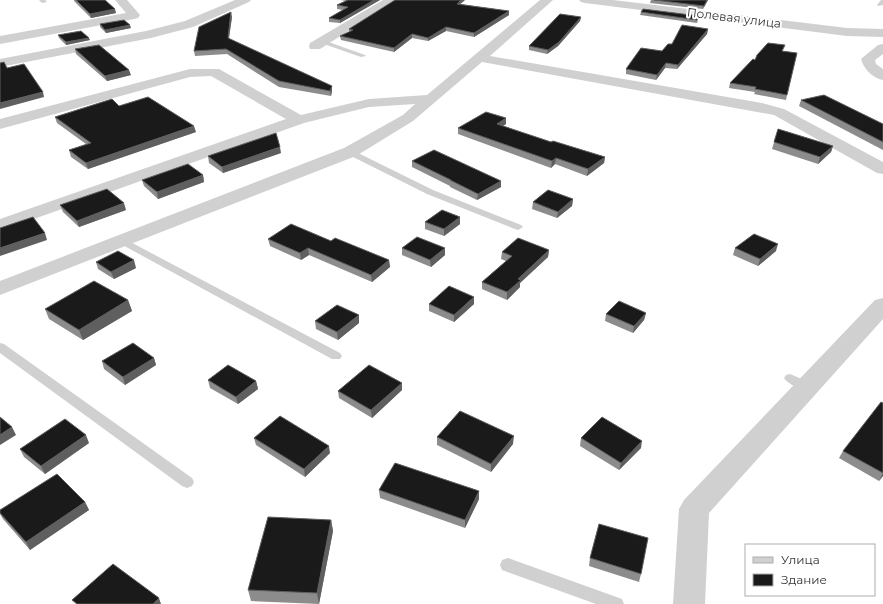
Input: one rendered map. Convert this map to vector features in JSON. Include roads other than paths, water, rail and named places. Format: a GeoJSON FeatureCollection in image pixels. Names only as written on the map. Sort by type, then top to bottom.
{"type":"FeatureCollection","features":[{"type":"Feature","properties":{"kind":"street"},"geometry":{"type":"LineString","coordinates":[[0,40],[134,15],[121,0]]}},
{"type":"Feature","properties":{"kind":"street"},"geometry":{"type":"LineString","coordinates":[[0,64],[147,35],[189,24],[245,0]]}},
{"type":"Feature","properties":{"kind":"street"},"geometry":{"type":"LineString","coordinates":[[319,44],[391,0]]}},
{"type":"Feature","properties":{"kind":"street"},"geometry":{"type":"LineString","coordinates":[[0,289],[121,240],[350,152],[408,118],[429,99],[481,58],[547,0]]}},
{"type":"Feature","properties":{"kind":"street","name":"Полевая улица"},"geometry":{"type":"LineString","coordinates":[[585,0],[847,32],[883,33]]}},
{"type":"Feature","properties":{"kind":"street"},"geometry":{"type":"LineString","coordinates":[[883,48],[868,59],[870,66],[883,76]]}},
{"type":"Feature","properties":{"kind":"street"},"geometry":{"type":"LineString","coordinates":[[481,58],[779,112],[883,169]]}},
{"type":"Feature","properties":{"kind":"street"},"geometry":{"type":"LineString","coordinates":[[0,124],[190,73],[214,72],[299,120]]}},
{"type":"Feature","properties":{"kind":"street"},"geometry":{"type":"LineString","coordinates":[[0,225],[299,120],[369,103],[429,99]]}},
{"type":"Feature","properties":{"kind":"street"},"geometry":{"type":"LineString","coordinates":[[689,604],[694,509],[798,382],[883,305]]}},
{"type":"Feature","properties":{"kind":"lane"},"geometry":{"type":"LineString","coordinates":[[319,44],[363,56]]}},
{"type":"Feature","properties":{"kind":"lane"},"geometry":{"type":"LineString","coordinates":[[350,152],[430,192],[518,227]]}},
{"type":"Feature","properties":{"kind":"lane"},"geometry":{"type":"LineString","coordinates":[[121,240],[336,356]]}},
{"type":"Feature","properties":{"kind":"lane"},"geometry":{"type":"LineString","coordinates":[[0,346],[187,482]]}},
{"type":"Feature","properties":{"kind":"lane"},"geometry":{"type":"LineString","coordinates":[[508,565],[616,604]]}}]}
